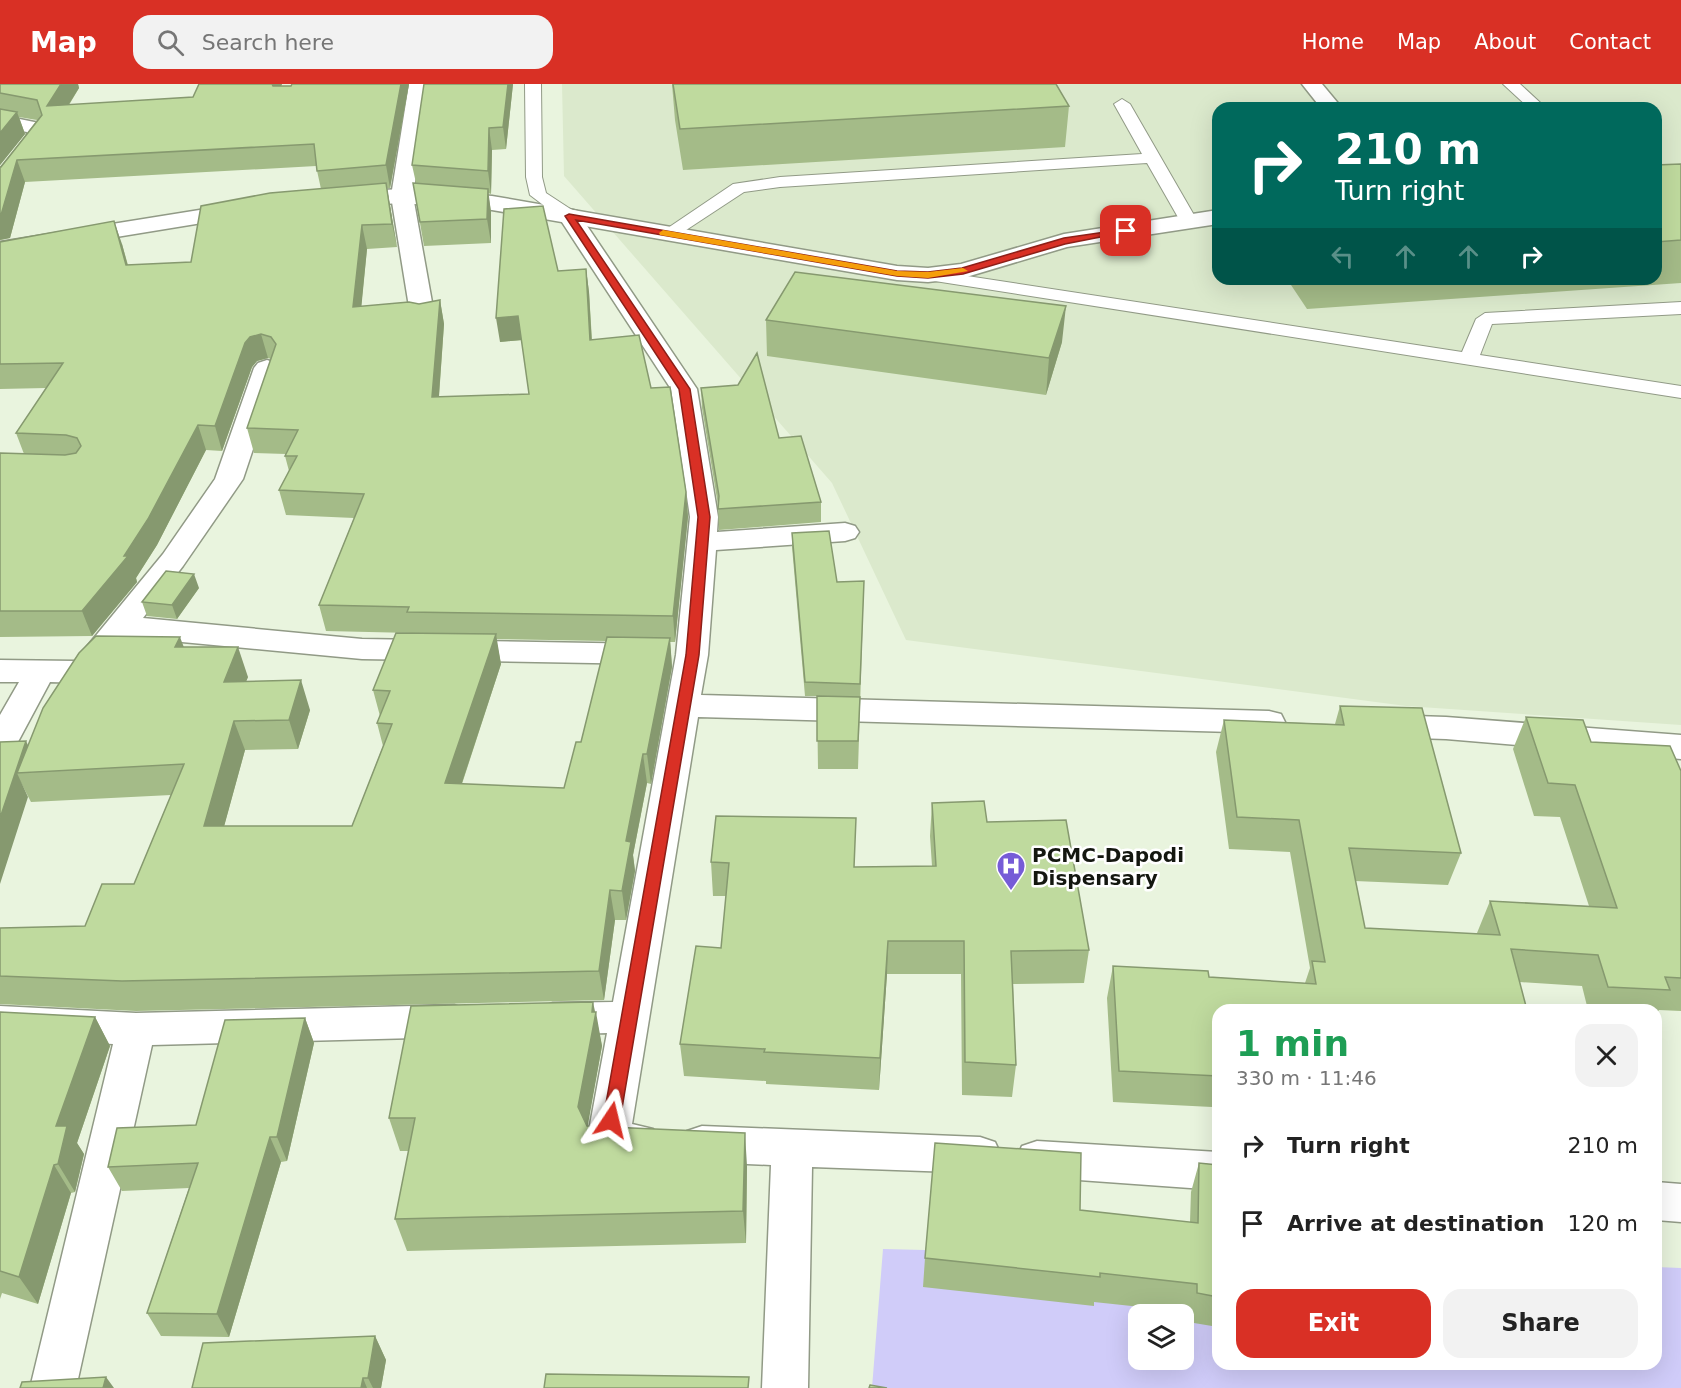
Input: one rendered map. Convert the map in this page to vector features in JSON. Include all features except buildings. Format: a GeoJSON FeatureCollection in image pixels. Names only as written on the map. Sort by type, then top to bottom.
{"type":"FeatureCollection","features":[{"type":"Feature","properties":{"kind":"street"},"geometry":{"type":"LineString","coordinates":[[419,84],[402,196],[423,319]]}},
{"type":"Feature","properties":{"kind":"street"},"geometry":{"type":"LineString","coordinates":[[1312,84],[1327,102]]}},
{"type":"Feature","properties":{"kind":"street"},"geometry":{"type":"LineString","coordinates":[[0,121],[37,128],[37,137],[0,183]]}},
{"type":"Feature","properties":{"kind":"street"},"geometry":{"type":"LineString","coordinates":[[328,201],[402,196],[492,203],[897,273],[928,275],[963,271],[1064,241],[1212,218]]}},
{"type":"Feature","properties":{"kind":"street"},"geometry":{"type":"LineString","coordinates":[[0,249],[194,216],[264,208]]}},
{"type":"Feature","properties":{"kind":"street"},"geometry":{"type":"LineString","coordinates":[[569,216],[684,389],[704,517],[692,655],[608,1141],[926,1152],[1212,1171]]}},
{"type":"Feature","properties":{"kind":"street"},"geometry":{"type":"LineString","coordinates":[[0,671],[84,672],[173,560],[229,478],[267,368]]}},
{"type":"Feature","properties":{"kind":"street"},"geometry":{"type":"LineString","coordinates":[[703,542],[845,532]]}},
{"type":"Feature","properties":{"kind":"street"},"geometry":{"type":"LineString","coordinates":[[121,626],[362,650],[692,655]]}},
{"type":"Feature","properties":{"kind":"street"},"geometry":{"type":"LineString","coordinates":[[0,745],[40,672]]}},
{"type":"Feature","properties":{"kind":"street"},"geometry":{"type":"LineString","coordinates":[[683,705],[1294,723]]}},
{"type":"Feature","properties":{"kind":"street"},"geometry":{"type":"LineString","coordinates":[[1352,725],[1446,728],[1681,747]]}},
{"type":"Feature","properties":{"kind":"street"},"geometry":{"type":"LineString","coordinates":[[0,1022],[136,1029],[629,1017]]}},
{"type":"Feature","properties":{"kind":"street"},"geometry":{"type":"LineString","coordinates":[[53,1388],[136,1029]]}},
{"type":"Feature","properties":{"kind":"street"},"geometry":{"type":"LineString","coordinates":[[786,1388],[792,1147]]}},
{"type":"Feature","properties":{"kind":"street"},"geometry":{"type":"LineString","coordinates":[[1662,1201],[1681,1203]]}},
{"type":"Feature","properties":{"kind":"lane"},"geometry":{"type":"LineString","coordinates":[[533,84],[534,177],[538,195],[569,216]]}},
{"type":"Feature","properties":{"kind":"lane"},"geometry":{"type":"LineString","coordinates":[[1511,84],[1531,102]]}},
{"type":"Feature","properties":{"kind":"lane"},"geometry":{"type":"LineString","coordinates":[[1122,104],[1189,222]]}},
{"type":"Feature","properties":{"kind":"lane"},"geometry":{"type":"LineString","coordinates":[[668,234],[740,189],[780,182],[1153,158]]}},
{"type":"Feature","properties":{"kind":"lane"},"geometry":{"type":"LineString","coordinates":[[928,275],[1681,392]]}},
{"type":"Feature","properties":{"kind":"lane"},"geometry":{"type":"LineString","coordinates":[[1469,359],[1485,319],[1681,308]]}},
{"type":"Feature","properties":{"kind":"shaded area"},"geometry":{"type":"Polygon","coordinates":[[[562,84],[1681,84],[1681,725],[1406,706],[906,640],[832,483],[564,176],[562,84]]]}},
{"type":"Feature","properties":{"kind":"shaded area"},"geometry":{"type":"Polygon","coordinates":[[[883,1249],[1212,1257],[1212,1370],[1662,1370],[1662,1267],[1681,1268],[1681,1388],[872,1388],[883,1249]]]}},
{"type":"Feature","properties":{"kind":"slow traffic"},"geometry":{"type":"LineString","coordinates":[[663,233],[897,273],[928,275],[963,271]]}},
{"type":"Feature","properties":{"kind":"place","name":"PCMC-Dapodi Dispensary"},"geometry":{"type":"Point","coordinates":[1011,892]}},
{"type":"Feature","properties":{"kind":"route"},"geometry":{"type":"LineString","coordinates":[[611,1120],[692,655],[704,517],[684,389],[569,216],[897,273],[928,275],[963,271],[1064,241],[1126,231]]}}]}
